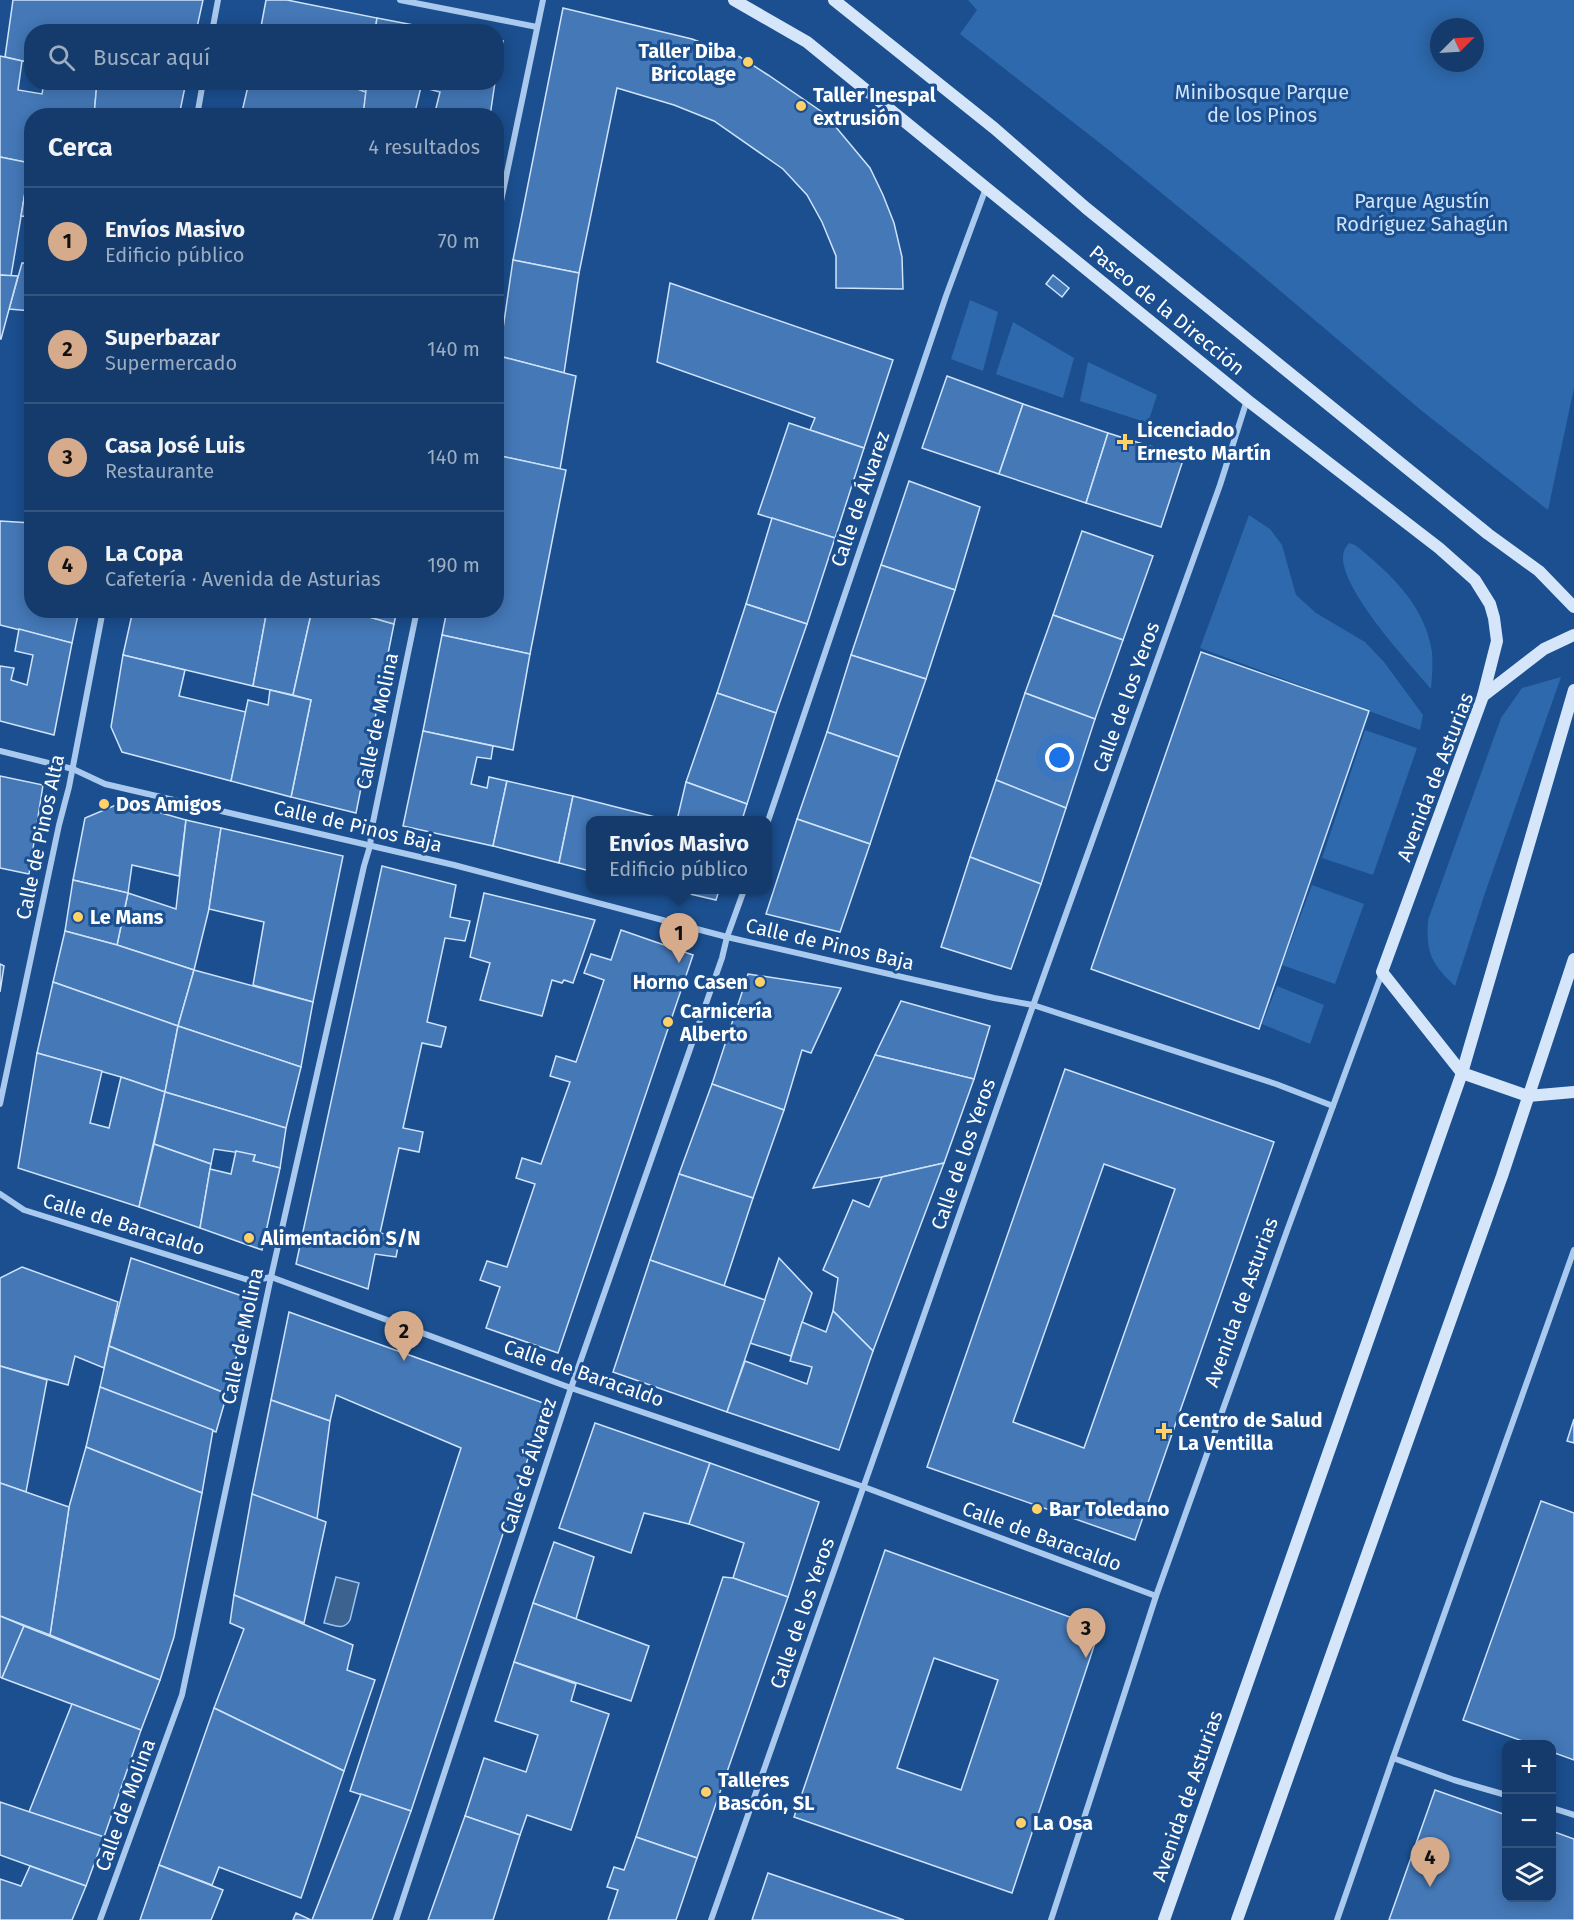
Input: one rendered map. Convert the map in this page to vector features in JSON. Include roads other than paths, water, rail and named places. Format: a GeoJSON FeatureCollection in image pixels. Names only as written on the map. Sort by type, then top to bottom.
{"type":"FeatureCollection","features":[{"type":"Feature","properties":{"kind":"street"},"geometry":{"type":"LineString","coordinates":[[214,24],[218,0]]}},
{"type":"Feature","properties":{"kind":"street"},"geometry":{"type":"LineString","coordinates":[[400,0],[537,27]]}},
{"type":"Feature","properties":{"kind":"street"},"geometry":{"type":"LineString","coordinates":[[504,186],[543,0]]}},
{"type":"Feature","properties":{"kind":"street","name":"Paseo de la Dirección"},"geometry":{"type":"LineString","coordinates":[[734,0],[807,42],[1247,400],[1439,548],[1475,580],[1490,603],[1497,641],[1483,696]]}},
{"type":"Feature","properties":{"kind":"street","name":"Paseo de la Dirección"},"geometry":{"type":"LineString","coordinates":[[834,0],[994,128],[1086,208],[1488,534],[1539,571],[1574,607]]}},
{"type":"Feature","properties":{"kind":"street"},"geometry":{"type":"LineString","coordinates":[[198,108],[201,90]]}},
{"type":"Feature","properties":{"kind":"street","name":"Calle de Álvarez"},"geometry":{"type":"LineString","coordinates":[[770,816],[946,296],[986,188]]}},
{"type":"Feature","properties":{"kind":"street","name":"Calle de los Yeros"},"geometry":{"type":"LineString","coordinates":[[711,1920],[1220,485],[1247,400]]}},
{"type":"Feature","properties":{"kind":"street","name":"Calle de Pinos Alta"},"geometry":{"type":"LineString","coordinates":[[0,1104],[56,837],[73,769],[101,618]]}},
{"type":"Feature","properties":{"kind":"street","name":"Calle de Molina"},"geometry":{"type":"LineString","coordinates":[[100,1920],[182,1695],[272,1277],[370,846],[415,618]]}},
{"type":"Feature","properties":{"kind":"street","name":"Avenida de Asturias"},"geometry":{"type":"LineString","coordinates":[[1051,1920],[1156,1596],[1483,696],[1544,649],[1574,635]]}},
{"type":"Feature","properties":{"kind":"street","name":"Avenida de Asturias"},"geometry":{"type":"LineString","coordinates":[[1164,1920],[1462,1073],[1574,690]]}},
{"type":"Feature","properties":{"kind":"street","name":"Calle de Pinos Baja"},"geometry":{"type":"LineString","coordinates":[[0,751],[73,769],[105,784],[465,868],[727,937],[994,998],[1034,1005],[1276,1084],[1333,1106]]}},
{"type":"Feature","properties":{"kind":"street","name":"Calle de Álvarez"},"geometry":{"type":"LineString","coordinates":[[396,1920],[571,1388],[723,958],[727,937],[743,894]]}},
{"type":"Feature","properties":{"kind":"street"},"geometry":{"type":"LineString","coordinates":[[1237,1920],[1502,1176],[1574,959]]}},
{"type":"Feature","properties":{"kind":"street"},"geometry":{"type":"LineString","coordinates":[[1382,972],[1462,1073],[1528,1096],[1574,1092]]}},
{"type":"Feature","properties":{"kind":"street","name":"Calle de Baracaldo"},"geometry":{"type":"LineString","coordinates":[[0,1194],[24,1210],[245,1279],[253,1281],[272,1277],[571,1388],[864,1487],[1156,1596]]}},
{"type":"Feature","properties":{"kind":"street"},"geometry":{"type":"LineString","coordinates":[[1337,1920],[1574,1250]]}},
{"type":"Feature","properties":{"kind":"street"},"geometry":{"type":"LineString","coordinates":[[1393,1758],[1454,1780],[1503,1794]]}},
{"type":"Feature","properties":{"kind":"street"},"geometry":{"type":"LineString","coordinates":[[1556,1810],[1574,1815]]}},
{"type":"Feature","properties":{"kind":"place","name":"Taller Diba Bricolage"},"geometry":{"type":"Point","coordinates":[748,62]}},
{"type":"Feature","properties":{"kind":"place","name":"Taller Inespal extrusión"},"geometry":{"type":"Point","coordinates":[801,106]}},
{"type":"Feature","properties":{"kind":"place","name":"Licenciado Ernesto Martín"},"geometry":{"type":"Point","coordinates":[1125,442]}},
{"type":"Feature","properties":{"kind":"place","name":"Dos Amigos"},"geometry":{"type":"Point","coordinates":[104,804]}},
{"type":"Feature","properties":{"kind":"place","name":"Le Mans"},"geometry":{"type":"Point","coordinates":[78,917]}},
{"type":"Feature","properties":{"kind":"place","name":"Envíos Masivo"},"geometry":{"type":"Point","coordinates":[679,963]}},
{"type":"Feature","properties":{"kind":"place","name":"Horno Casen"},"geometry":{"type":"Point","coordinates":[760,982]}},
{"type":"Feature","properties":{"kind":"place","name":"Carnicería Alberto"},"geometry":{"type":"Point","coordinates":[668,1022]}},
{"type":"Feature","properties":{"kind":"place","name":"Alimentación S/N"},"geometry":{"type":"Point","coordinates":[249,1238]}},
{"type":"Feature","properties":{"kind":"place","name":"Superbazar"},"geometry":{"type":"Point","coordinates":[404,1361]}},
{"type":"Feature","properties":{"kind":"place","name":"Centro de Salud La Ventilla"},"geometry":{"type":"Point","coordinates":[1164,1431]}},
{"type":"Feature","properties":{"kind":"place","name":"Bar Toledano"},"geometry":{"type":"Point","coordinates":[1037,1509]}},
{"type":"Feature","properties":{"kind":"place","name":"Casa José Luis"},"geometry":{"type":"Point","coordinates":[1086,1658]}},
{"type":"Feature","properties":{"kind":"place","name":"Talleres Bascón, SL"},"geometry":{"type":"Point","coordinates":[706,1792]}},
{"type":"Feature","properties":{"kind":"place","name":"La Osa"},"geometry":{"type":"Point","coordinates":[1021,1823]}},
{"type":"Feature","properties":{"kind":"place","name":"La Copa"},"geometry":{"type":"Point","coordinates":[1430,1887]}},
{"type":"Feature","properties":{"kind":"park label","name":"Minibosque Parque de los Pinos"},"geometry":{"type":"Point","coordinates":[1262,104]}},
{"type":"Feature","properties":{"kind":"park label","name":"Parque Agustín Rodríguez Sahagún"},"geometry":{"type":"Point","coordinates":[1422,212]}}]}
